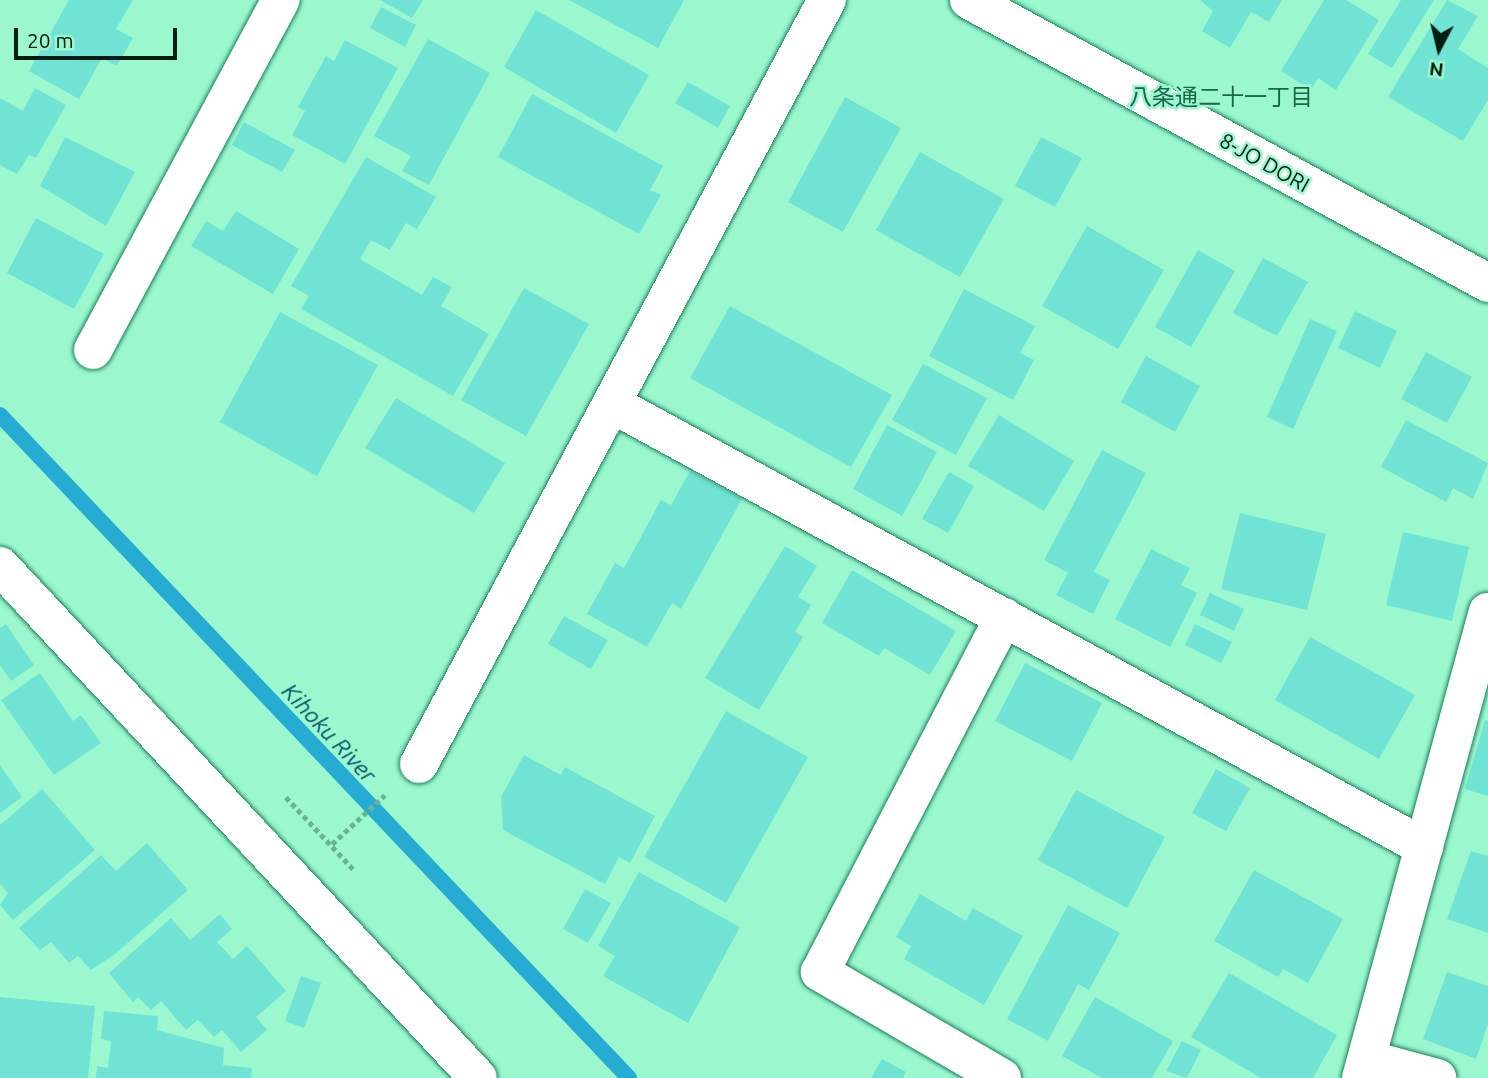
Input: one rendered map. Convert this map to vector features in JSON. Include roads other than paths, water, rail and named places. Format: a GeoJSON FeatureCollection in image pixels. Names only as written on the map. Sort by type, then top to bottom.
{"type":"FeatureCollection","features":[{"type":"Feature","properties":{"kind":"street"},"geometry":{"type":"LineString","coordinates":[[93,350],[281,0]]}},
{"type":"Feature","properties":{"kind":"street"},"geometry":{"type":"LineString","coordinates":[[419,764],[614,405],[827,0]]}},
{"type":"Feature","properties":{"kind":"street","name":"8-JO DORI"},"geometry":{"type":"LineString","coordinates":[[969,0],[1488,283]]}},
{"type":"Feature","properties":{"kind":"street"},"geometry":{"type":"LineString","coordinates":[[614,405],[1424,847]]}},
{"type":"Feature","properties":{"kind":"street"},"geometry":{"type":"LineString","coordinates":[[0,566],[478,1078]]}},
{"type":"Feature","properties":{"kind":"street"},"geometry":{"type":"LineString","coordinates":[[1437,1078],[1364,1068],[1488,612]]}},
{"type":"Feature","properties":{"kind":"street"},"geometry":{"type":"LineString","coordinates":[[1002,1078],[820,972],[1004,617]]}},
{"type":"Feature","properties":{"kind":"waterway","name":"Kihoku River"},"geometry":{"type":"LineString","coordinates":[[0,415],[629,1078]]}},
{"type":"Feature","properties":{"kind":"district","name":"八条通二十一丁目"},"geometry":{"type":"Point","coordinates":[1221,97]}}]}
